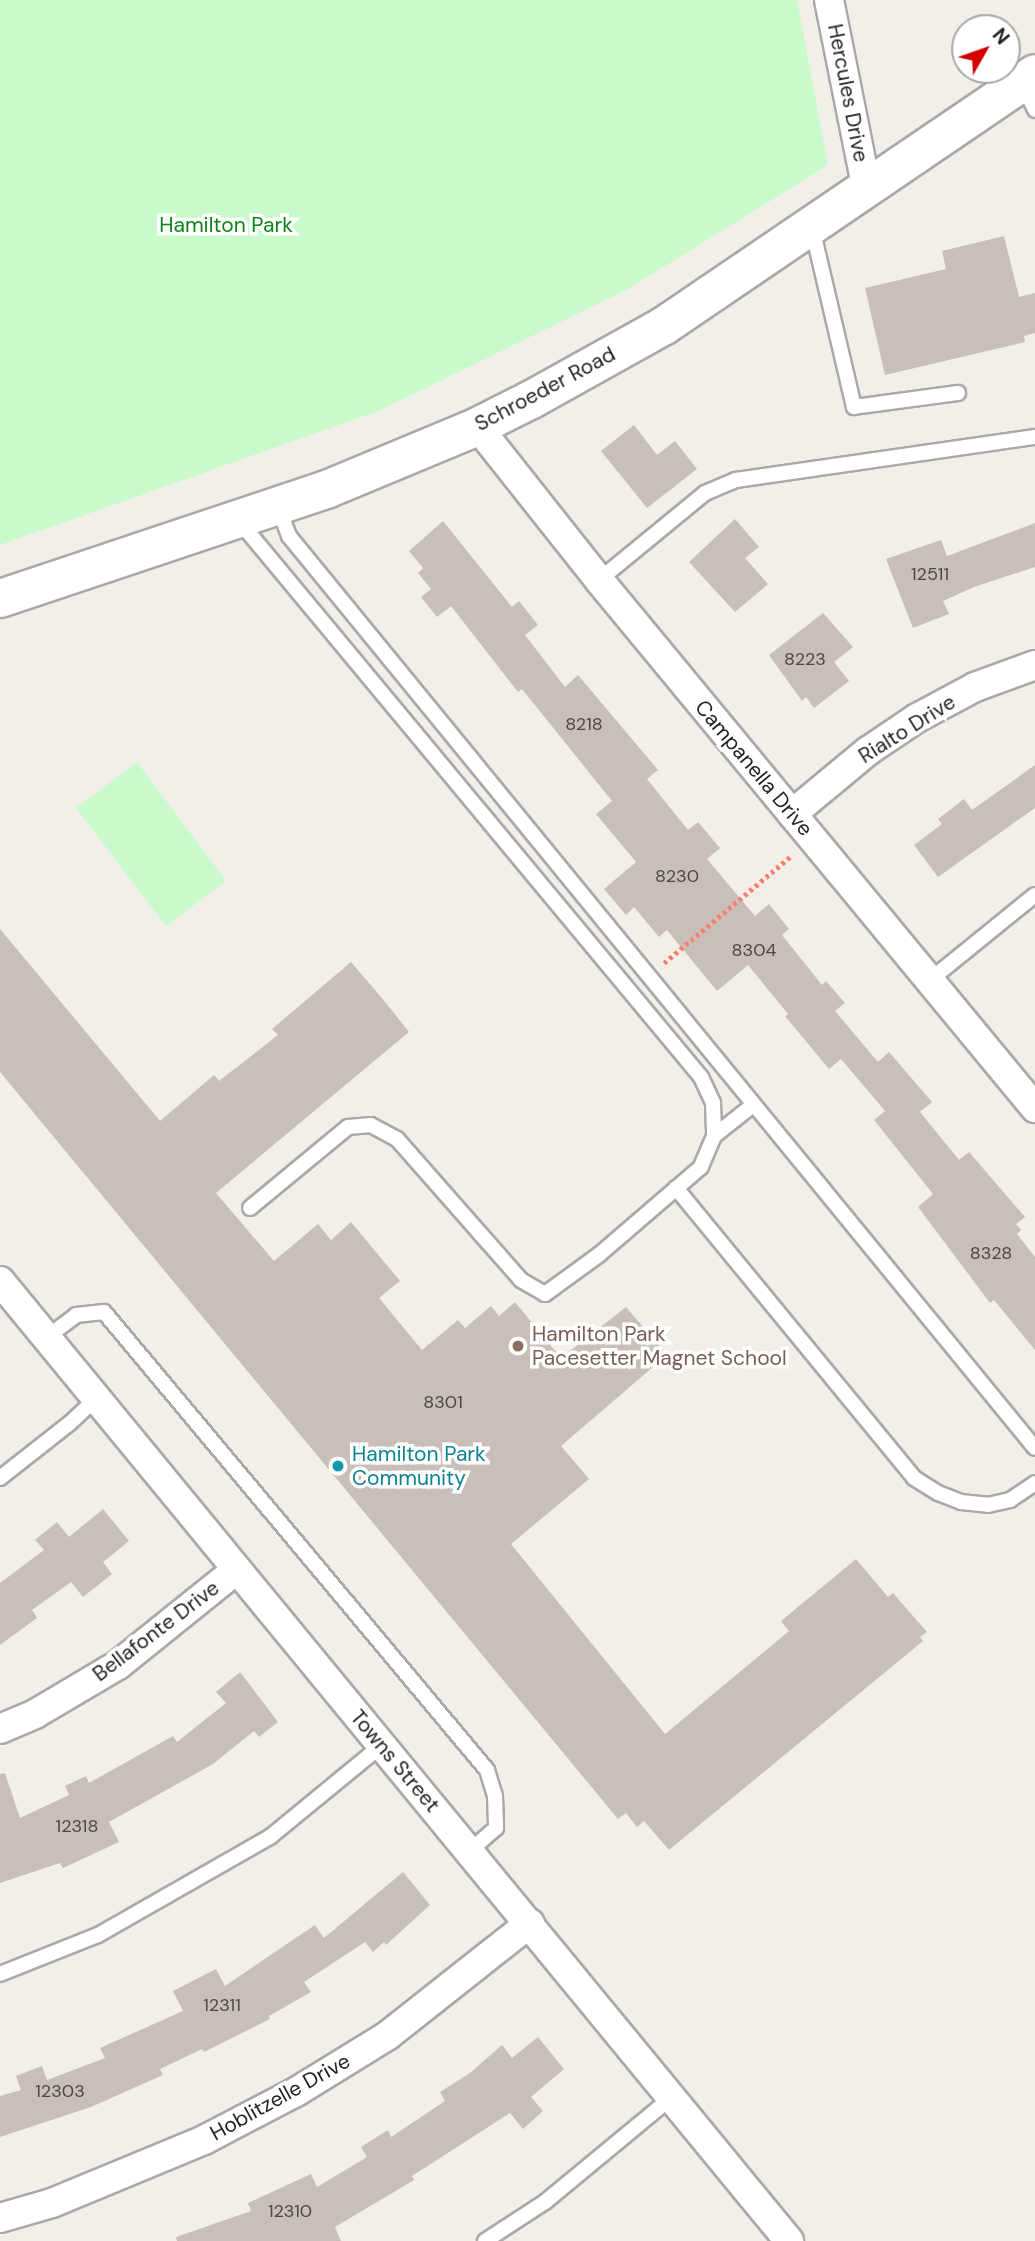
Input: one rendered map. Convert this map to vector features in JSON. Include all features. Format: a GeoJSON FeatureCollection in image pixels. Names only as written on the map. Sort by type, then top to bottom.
{"type":"FeatureCollection","features":[{"type":"Feature","properties":{"kind":"street","name":"Hercules Drive"},"geometry":{"type":"LineString","coordinates":[[829,0],[866,186]]}},
{"type":"Feature","properties":{"kind":"street","name":"Schroeder Road"},"geometry":{"type":"LineString","coordinates":[[0,598],[277,506],[477,426],[664,325],[812,226],[866,186],[1030,88]]}},
{"type":"Feature","properties":{"kind":"street","name":"Campanella Drive"},"geometry":{"type":"LineString","coordinates":[[477,426],[599,580],[1035,1108]]}},
{"type":"Feature","properties":{"kind":"street","name":"Rialto Drive"},"geometry":{"type":"LineString","coordinates":[[792,814],[868,751],[917,718],[975,687],[1035,665]]}},
{"type":"Feature","properties":{"kind":"street","name":"Towns Street"},"geometry":{"type":"LineString","coordinates":[[0,1280],[789,2241]]}},
{"type":"Feature","properties":{"kind":"street","name":"Bellafonte Drive"},"geometry":{"type":"LineString","coordinates":[[0,1729],[35,1714],[118,1665],[236,1570]]}},
{"type":"Feature","properties":{"kind":"street","name":"Hoblitzelle Drive"},"geometry":{"type":"LineString","coordinates":[[0,2218],[52,2203],[204,2140],[296,2092],[387,2036],[530,1923]]}},
{"type":"Feature","properties":{"kind":"lane"},"geometry":{"type":"LineString","coordinates":[[812,226],[854,407],[958,393]]}},
{"type":"Feature","properties":{"kind":"lane"},"geometry":{"type":"LineString","coordinates":[[599,580],[705,493],[736,480],[1035,437]]}},
{"type":"Feature","properties":{"kind":"lane"},"geometry":{"type":"LineString","coordinates":[[277,506],[289,536],[1035,1448]]}},
{"type":"Feature","properties":{"kind":"lane"},"geometry":{"type":"LineString","coordinates":[[238,520],[701,1077],[713,1103],[714,1136],[701,1167],[600,1254],[545,1294],[521,1280],[397,1139],[371,1125],[348,1127],[250,1208]]}},
{"type":"Feature","properties":{"kind":"lane"},"geometry":{"type":"LineString","coordinates":[[930,980],[1035,895]]}},
{"type":"Feature","properties":{"kind":"lane"},"geometry":{"type":"LineString","coordinates":[[714,1136],[752,1105]]}},
{"type":"Feature","properties":{"kind":"lane"},"geometry":{"type":"LineString","coordinates":[[676,1188],[914,1478],[938,1493],[961,1502],[988,1505],[1010,1500],[1035,1483]]}},
{"type":"Feature","properties":{"kind":"lane"},"geometry":{"type":"LineString","coordinates":[[46,1338],[76,1315],[104,1312],[487,1770],[495,1796],[496,1828],[470,1851]]}},
{"type":"Feature","properties":{"kind":"lane"},"geometry":{"type":"LineString","coordinates":[[0,1478],[96,1399]]}},
{"type":"Feature","properties":{"kind":"lane"},"geometry":{"type":"LineString","coordinates":[[0,1974],[98,1935],[271,1837],[382,1745]]}},
{"type":"Feature","properties":{"kind":"lane"},"geometry":{"type":"LineString","coordinates":[[485,2241],[545,2202],[672,2097]]}},
{"type":"Feature","properties":{"kind":"path"},"geometry":{"type":"LineString","coordinates":[[648,977],[798,850]]}},
{"type":"Feature","properties":{"kind":"green space","name":"Hamilton Park"},"geometry":{"type":"Polygon","coordinates":[[[0,0],[797,0],[828,165],[628,289],[381,410],[0,545],[0,0]]]}},
{"type":"Feature","properties":{"kind":"green space"},"geometry":{"type":"Polygon","coordinates":[[[137,762],[226,881],[166,926],[76,808],[137,762]]]}},
{"type":"Feature","properties":{"kind":"building"},"geometry":{"type":"Polygon","coordinates":[[[1004,236],[1019,297],[1035,293],[1035,333],[1024,336],[1025,342],[885,375],[865,288],[946,269],[942,251],[1004,236]]]}},
{"type":"Feature","properties":{"kind":"building"},"geometry":{"type":"Polygon","coordinates":[[[634,425],[657,455],[675,441],[697,469],[647,508],[601,451],[634,425]]]}},
{"type":"Feature","properties":{"kind":"building"},"geometry":{"type":"Polygon","coordinates":[[[735,519],[759,547],[745,558],[768,584],[735,612],[689,562],[735,519]]]}},
{"type":"Feature","properties":{"kind":"building"},"geometry":{"type":"Polygon","coordinates":[[[443,521],[512,607],[519,601],[538,625],[525,635],[565,687],[578,675],[658,770],[647,779],[688,830],[698,822],[720,848],[707,859],[755,916],[769,904],[789,929],[782,935],[822,985],[826,981],[845,1003],[835,1011],[878,1062],[889,1052],[932,1102],[920,1112],[959,1160],[969,1152],[1025,1217],[1016,1224],[1021,1230],[1017,1234],[1035,1257],[1035,1350],[994,1300],[990,1303],[918,1207],[933,1194],[874,1120],[885,1111],[841,1059],[829,1069],[785,1016],[788,1014],[748,965],[717,991],[667,930],[659,937],[634,907],[626,915],[604,889],[636,862],[596,814],[612,801],[522,689],[518,692],[451,606],[437,617],[421,597],[431,589],[418,573],[423,568],[409,551],[443,521]]]}},
{"type":"Feature","properties":{"kind":"building"},"geometry":{"type":"Polygon","coordinates":[[[1035,523],[1035,567],[974,587],[943,601],[949,614],[913,628],[886,559],[941,540],[947,556],[1035,523]]]}},
{"type":"Feature","properties":{"kind":"building"},"geometry":{"type":"Polygon","coordinates":[[[823,613],[853,647],[834,662],[849,681],[814,708],[806,697],[802,701],[769,655],[823,613]]]}},
{"type":"Feature","properties":{"kind":"building"},"geometry":{"type":"Polygon","coordinates":[[[1035,765],[1035,808],[938,877],[914,845],[942,824],[938,819],[964,799],[972,810],[1035,765]]]}},
{"type":"Feature","properties":{"kind":"building"},"geometry":{"type":"Polygon","coordinates":[[[0,929],[160,1121],[214,1075],[219,1081],[278,1035],[272,1029],[351,962],[386,1003],[409,1032],[216,1193],[274,1261],[318,1224],[331,1240],[351,1222],[400,1281],[379,1298],[422,1350],[458,1320],[465,1328],[491,1306],[499,1316],[515,1302],[561,1358],[626,1307],[667,1355],[561,1446],[589,1479],[511,1544],[665,1734],[789,1631],[781,1621],[856,1559],[888,1597],[893,1593],[927,1632],[920,1637],[923,1641],[669,1850],[644,1821],[637,1827],[626,1813],[618,1819],[0,1072],[0,929]]]}},
{"type":"Feature","properties":{"kind":"building"},"geometry":{"type":"Polygon","coordinates":[[[103,1509],[129,1541],[103,1562],[112,1574],[83,1597],[71,1582],[32,1610],[37,1618],[0,1645],[0,1583],[44,1550],[35,1540],[57,1522],[69,1537],[103,1509]]]}},
{"type":"Feature","properties":{"kind":"building"},"geometry":{"type":"Polygon","coordinates":[[[240,1672],[278,1722],[259,1737],[254,1731],[213,1764],[109,1822],[119,1842],[63,1868],[60,1863],[0,1883],[0,1774],[5,1773],[20,1818],[69,1795],[65,1786],[86,1776],[89,1783],[173,1736],[177,1742],[226,1703],[216,1692],[240,1672]]]}},
{"type":"Feature","properties":{"kind":"building"},"geometry":{"type":"Polygon","coordinates":[[[403,1872],[430,1905],[386,1945],[384,1942],[373,1952],[365,1942],[304,1982],[311,1992],[269,2016],[270,2019],[204,2052],[202,2049],[160,2069],[163,2075],[91,2107],[0,2137],[0,2096],[21,2090],[16,2076],[42,2066],[47,2080],[105,2058],[100,2048],[183,2011],[173,1991],[216,1969],[225,1986],[315,1925],[324,1938],[403,1872]]]}},
{"type":"Feature","properties":{"kind":"building"},"geometry":{"type":"Polygon","coordinates":[[[538,2037],[564,2069],[531,2097],[543,2111],[523,2129],[510,2113],[412,2176],[414,2180],[335,2227],[341,2241],[177,2241],[176,2237],[251,2211],[248,2203],[311,2174],[317,2187],[367,2157],[361,2147],[388,2130],[391,2137],[445,2101],[440,2092],[470,2073],[502,2045],[512,2058],[538,2037]]]}},
{"type":"Feature","properties":{"kind":"place","name":"Hamilton Park Pacesetter Magnet School"},"geometry":{"type":"Point","coordinates":[518,1346]}},
{"type":"Feature","properties":{"kind":"place","name":"Hamilton Park Community"},"geometry":{"type":"Point","coordinates":[338,1466]}}]}
